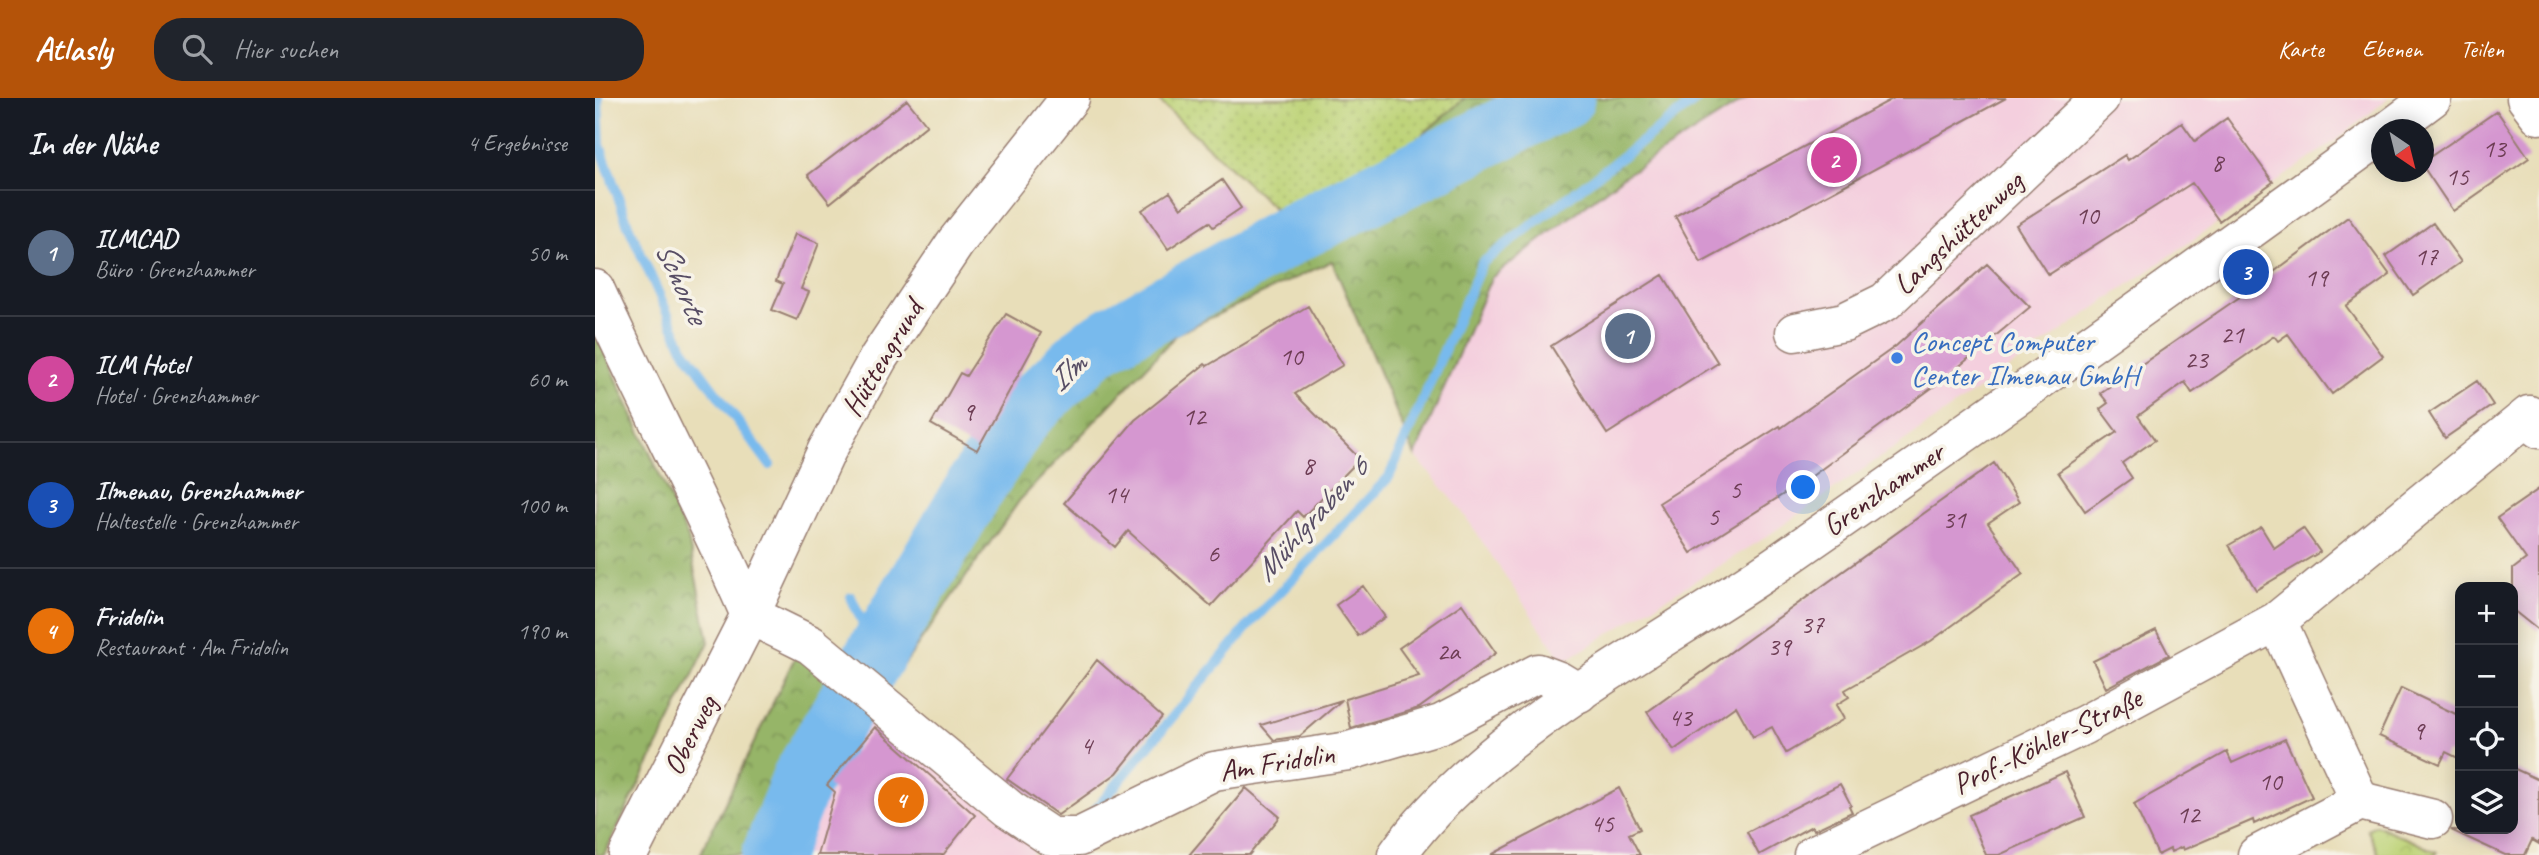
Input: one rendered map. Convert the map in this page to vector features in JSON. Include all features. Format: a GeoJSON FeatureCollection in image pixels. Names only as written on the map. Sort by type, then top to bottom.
{"type":"FeatureCollection","features":[{"type":"Feature","properties":{"kind":"street","name":"Langshüttenweg"},"geometry":{"type":"LineString","coordinates":[[1794,332],[1844,322],[1885,302],[2100,98]]}},
{"type":"Feature","properties":{"kind":"street"},"geometry":{"type":"LineString","coordinates":[[2404,119],[2432,98]]}},
{"type":"Feature","properties":{"kind":"street"},"geometry":{"type":"LineString","coordinates":[[2526,98],[2539,115]]}},
{"type":"Feature","properties":{"kind":"street","name":"Hüttengrund"},"geometry":{"type":"LineString","coordinates":[[750,615],[827,450],[879,357],[1050,106]]}},
{"type":"Feature","properties":{"kind":"street","name":"Grenzhammer"},"geometry":{"type":"LineString","coordinates":[[1397,855],[1447,797],[1502,750],[1579,693],[1777,564],[2371,143]]}},
{"type":"Feature","properties":{"kind":"street"},"geometry":{"type":"LineString","coordinates":[[595,289],[635,377],[718,538],[750,615]]}},
{"type":"Feature","properties":{"kind":"street","name":"Prof.-Köhler-Straße"},"geometry":{"type":"LineString","coordinates":[[1813,855],[2084,724],[2277,621],[2536,417]]}},
{"type":"Feature","properties":{"kind":"street","name":"Am Fridolin"},"geometry":{"type":"LineString","coordinates":[[750,615],[811,645],[1004,804],[1065,837],[1214,771],[1294,761],[1393,739],[1441,724],[1538,673],[1579,693]]}},
{"type":"Feature","properties":{"kind":"street","name":"Oberweg"},"geometry":{"type":"LineString","coordinates":[[628,855],[750,615]]}},
{"type":"Feature","properties":{"kind":"street"},"geometry":{"type":"LineString","coordinates":[[2277,621],[2360,801]]}},
{"type":"Feature","properties":{"kind":"street"},"geometry":{"type":"LineString","coordinates":[[2257,855],[2360,801],[2433,819]]}},
{"type":"Feature","properties":{"kind":"shaded area"},"geometry":{"type":"Polygon","coordinates":[[[1747,98],[2389,98],[2338,139],[1763,539],[1563,662],[1459,507],[1415,456],[1491,278],[1621,178],[1747,98]]]}},
{"type":"Feature","properties":{"kind":"shaded area"},"geometry":{"type":"Polygon","coordinates":[[[865,707],[1036,848],[1031,855],[773,855],[790,772],[865,707]]]}},
{"type":"Feature","properties":{"kind":"green space"},"geometry":{"type":"Polygon","coordinates":[[[1164,98],[1465,98],[1422,135],[1419,153],[1289,222],[1160,102],[1164,98]]]}},
{"type":"Feature","properties":{"kind":"green space"},"geometry":{"type":"Polygon","coordinates":[[[1465,98],[1747,98],[1621,178],[1491,278],[1415,456],[1332,261],[1178,333],[1020,500],[884,693],[850,649],[1027,393],[1066,350],[1192,273],[1418,153],[1422,135],[1465,98]]]}},
{"type":"Feature","properties":{"kind":"green space"},"geometry":{"type":"Polygon","coordinates":[[[595,331],[688,538],[709,642],[604,855],[595,855],[595,331]]]}},
{"type":"Feature","properties":{"kind":"green space"},"geometry":{"type":"Polygon","coordinates":[[[796,655],[865,707],[790,772],[773,855],[700,855],[796,655]]]}},
{"type":"Feature","properties":{"kind":"green space"},"geometry":{"type":"Polygon","coordinates":[[[2376,825],[2437,852],[2436,855],[2379,855],[2367,829],[2376,825]]]}},
{"type":"Feature","properties":{"kind":"building"},"geometry":{"type":"Polygon","coordinates":[[[1894,98],[2006,98],[1701,263],[1675,216],[1894,98]]]}},
{"type":"Feature","properties":{"kind":"building"},"geometry":{"type":"Polygon","coordinates":[[[907,100],[927,125],[830,203],[808,175],[907,100]]]}},
{"type":"Feature","properties":{"kind":"building"},"geometry":{"type":"Polygon","coordinates":[[[2497,111],[2529,158],[2453,211],[2433,182],[2434,154],[2497,111]]]}},
{"type":"Feature","properties":{"kind":"building"},"geometry":{"type":"Polygon","coordinates":[[[2227,118],[2273,182],[2219,221],[2192,183],[2048,275],[2016,225],[2125,155],[2128,160],[2182,123],[2195,141],[2227,118]]]}},
{"type":"Feature","properties":{"kind":"building"},"geometry":{"type":"Polygon","coordinates":[[[1222,180],[1241,208],[1213,227],[1209,222],[1168,249],[1142,210],[1170,192],[1181,208],[1222,180]]]}},
{"type":"Feature","properties":{"kind":"building"},"geometry":{"type":"Polygon","coordinates":[[[2348,217],[2390,275],[2346,306],[2383,356],[2332,394],[2288,334],[2278,341],[2274,336],[2192,393],[2185,382],[2138,416],[2155,440],[2122,463],[2132,478],[2085,511],[2058,472],[2117,432],[2100,409],[2108,403],[2100,393],[2244,294],[2348,217]]]}},
{"type":"Feature","properties":{"kind":"building"},"geometry":{"type":"Polygon","coordinates":[[[2433,223],[2461,262],[2413,295],[2386,256],[2433,223]]]}},
{"type":"Feature","properties":{"kind":"building"},"geometry":{"type":"Polygon","coordinates":[[[795,234],[819,243],[801,289],[809,292],[797,320],[772,310],[783,284],[776,281],[795,234]]]}},
{"type":"Feature","properties":{"kind":"building"},"geometry":{"type":"Polygon","coordinates":[[[1987,264],[2030,307],[1944,379],[1812,476],[1691,553],[1659,503],[1780,426],[1781,428],[1896,346],[1987,264]]]}},
{"type":"Feature","properties":{"kind":"building"},"geometry":{"type":"Polygon","coordinates":[[[1663,275],[1718,363],[1607,434],[1551,346],[1663,275]]]}},
{"type":"Feature","properties":{"kind":"building"},"geometry":{"type":"Polygon","coordinates":[[[1308,306],[1343,365],[1295,394],[1360,459],[1303,517],[1297,511],[1211,606],[1128,531],[1115,547],[1064,503],[1135,420],[1205,364],[1207,366],[1308,306]]]}},
{"type":"Feature","properties":{"kind":"building"},"geometry":{"type":"Polygon","coordinates":[[[1006,314],[1041,333],[977,450],[931,424],[960,373],[966,376],[1006,314]]]}},
{"type":"Feature","properties":{"kind":"building"},"geometry":{"type":"Polygon","coordinates":[[[2477,381],[2493,405],[2445,438],[2429,413],[2477,381]]]}},
{"type":"Feature","properties":{"kind":"building"},"geometry":{"type":"Polygon","coordinates":[[[1994,463],[2019,502],[1988,523],[2023,574],[1931,641],[1845,690],[1849,697],[1836,705],[1844,719],[1786,753],[1772,727],[1753,737],[1736,706],[1674,750],[1647,712],[1994,463]]]}},
{"type":"Feature","properties":{"kind":"building"},"geometry":{"type":"Polygon","coordinates":[[[2539,489],[2539,631],[2518,614],[2518,582],[2513,582],[2513,569],[2526,559],[2497,518],[2539,489]]]}},
{"type":"Feature","properties":{"kind":"building"},"geometry":{"type":"Polygon","coordinates":[[[2261,527],[2274,548],[2303,528],[2320,552],[2256,590],[2229,545],[2261,527]]]}},
{"type":"Feature","properties":{"kind":"building"},"geometry":{"type":"Polygon","coordinates":[[[1363,586],[1385,617],[1358,636],[1336,605],[1363,586]]]}},
{"type":"Feature","properties":{"kind":"building"},"geometry":{"type":"Polygon","coordinates":[[[1462,604],[1496,653],[1419,708],[1351,728],[1345,699],[1419,676],[1399,648],[1462,604]]]}},
{"type":"Feature","properties":{"kind":"building"},"geometry":{"type":"Polygon","coordinates":[[[2156,630],[2169,655],[2106,688],[2093,661],[2156,630]]]}},
{"type":"Feature","properties":{"kind":"building"},"geometry":{"type":"Polygon","coordinates":[[[1097,660],[1162,717],[1117,773],[1058,815],[1007,779],[1097,660]]]}},
{"type":"Feature","properties":{"kind":"building"},"geometry":{"type":"Polygon","coordinates":[[[2401,688],[2455,714],[2455,756],[2446,752],[2440,764],[2379,736],[2401,688]]]}},
{"type":"Feature","properties":{"kind":"building"},"geometry":{"type":"Polygon","coordinates":[[[1342,700],[1300,736],[1274,740],[1261,725],[1342,700]]]}},
{"type":"Feature","properties":{"kind":"building"},"geometry":{"type":"Polygon","coordinates":[[[875,727],[975,815],[943,855],[817,855],[835,792],[827,785],[875,727]]]}},
{"type":"Feature","properties":{"kind":"building"},"geometry":{"type":"Polygon","coordinates":[[[2285,739],[2312,797],[2254,824],[2253,820],[2183,850],[2182,847],[2171,852],[2170,849],[2158,855],[2134,804],[2227,752],[2232,763],[2285,739]]]}},
{"type":"Feature","properties":{"kind":"building"},"geometry":{"type":"Polygon","coordinates":[[[2518,770],[2539,780],[2539,844],[2532,840],[2525,855],[2505,855],[2460,834],[2518,834],[2518,770]]]}},
{"type":"Feature","properties":{"kind":"building"},"geometry":{"type":"Polygon","coordinates":[[[2065,772],[2085,817],[1999,855],[1986,855],[1969,815],[2065,772]]]}},
{"type":"Feature","properties":{"kind":"building"},"geometry":{"type":"Polygon","coordinates":[[[1840,784],[1852,812],[1814,830],[1812,826],[1759,855],[1747,832],[1840,784]]]}},
{"type":"Feature","properties":{"kind":"building"},"geometry":{"type":"Polygon","coordinates":[[[1246,788],[1280,817],[1249,855],[1189,855],[1246,788]]]}},
{"type":"Feature","properties":{"kind":"building"},"geometry":{"type":"Polygon","coordinates":[[[1619,788],[1640,829],[1629,834],[1640,855],[1491,855],[1619,788]]]}},
{"type":"Feature","properties":{"kind":"waterway","name":"Schorte"},"geometry":{"type":"LineString","coordinates":[[598,98],[600,145],[628,225],[683,348],[770,465]]}},
{"type":"Feature","properties":{"kind":"waterway","name":"Ilm"},"geometry":{"type":"LineString","coordinates":[[772,855],[802,778],[975,487],[1023,414],[1092,348],[1295,232],[1564,98]]}},
{"type":"Feature","properties":{"kind":"waterway","name":"Mühlgraben 6"},"geometry":{"type":"LineString","coordinates":[[1091,815],[1249,625],[1389,477],[1482,263],[1699,98]]}},
{"type":"Feature","properties":{"kind":"waterway","name":"Schorte"},"geometry":{"type":"LineString","coordinates":[[851,597],[877,655]]}},
{"type":"Feature","properties":{"kind":"place","name":"ILM Hotel"},"geometry":{"type":"Point","coordinates":[1834,160]}},
{"type":"Feature","properties":{"kind":"place","name":"Ilmenau, Grenzhammer"},"geometry":{"type":"Point","coordinates":[2246,272]}},
{"type":"Feature","properties":{"kind":"place","name":"ILMCAD"},"geometry":{"type":"Point","coordinates":[1628,336]}},
{"type":"Feature","properties":{"kind":"place","name":"Concept Computer Center Ilmenau GmbH"},"geometry":{"type":"Point","coordinates":[1897,358]}},
{"type":"Feature","properties":{"kind":"place","name":"Fridolin"},"geometry":{"type":"Point","coordinates":[901,800]}}]}
